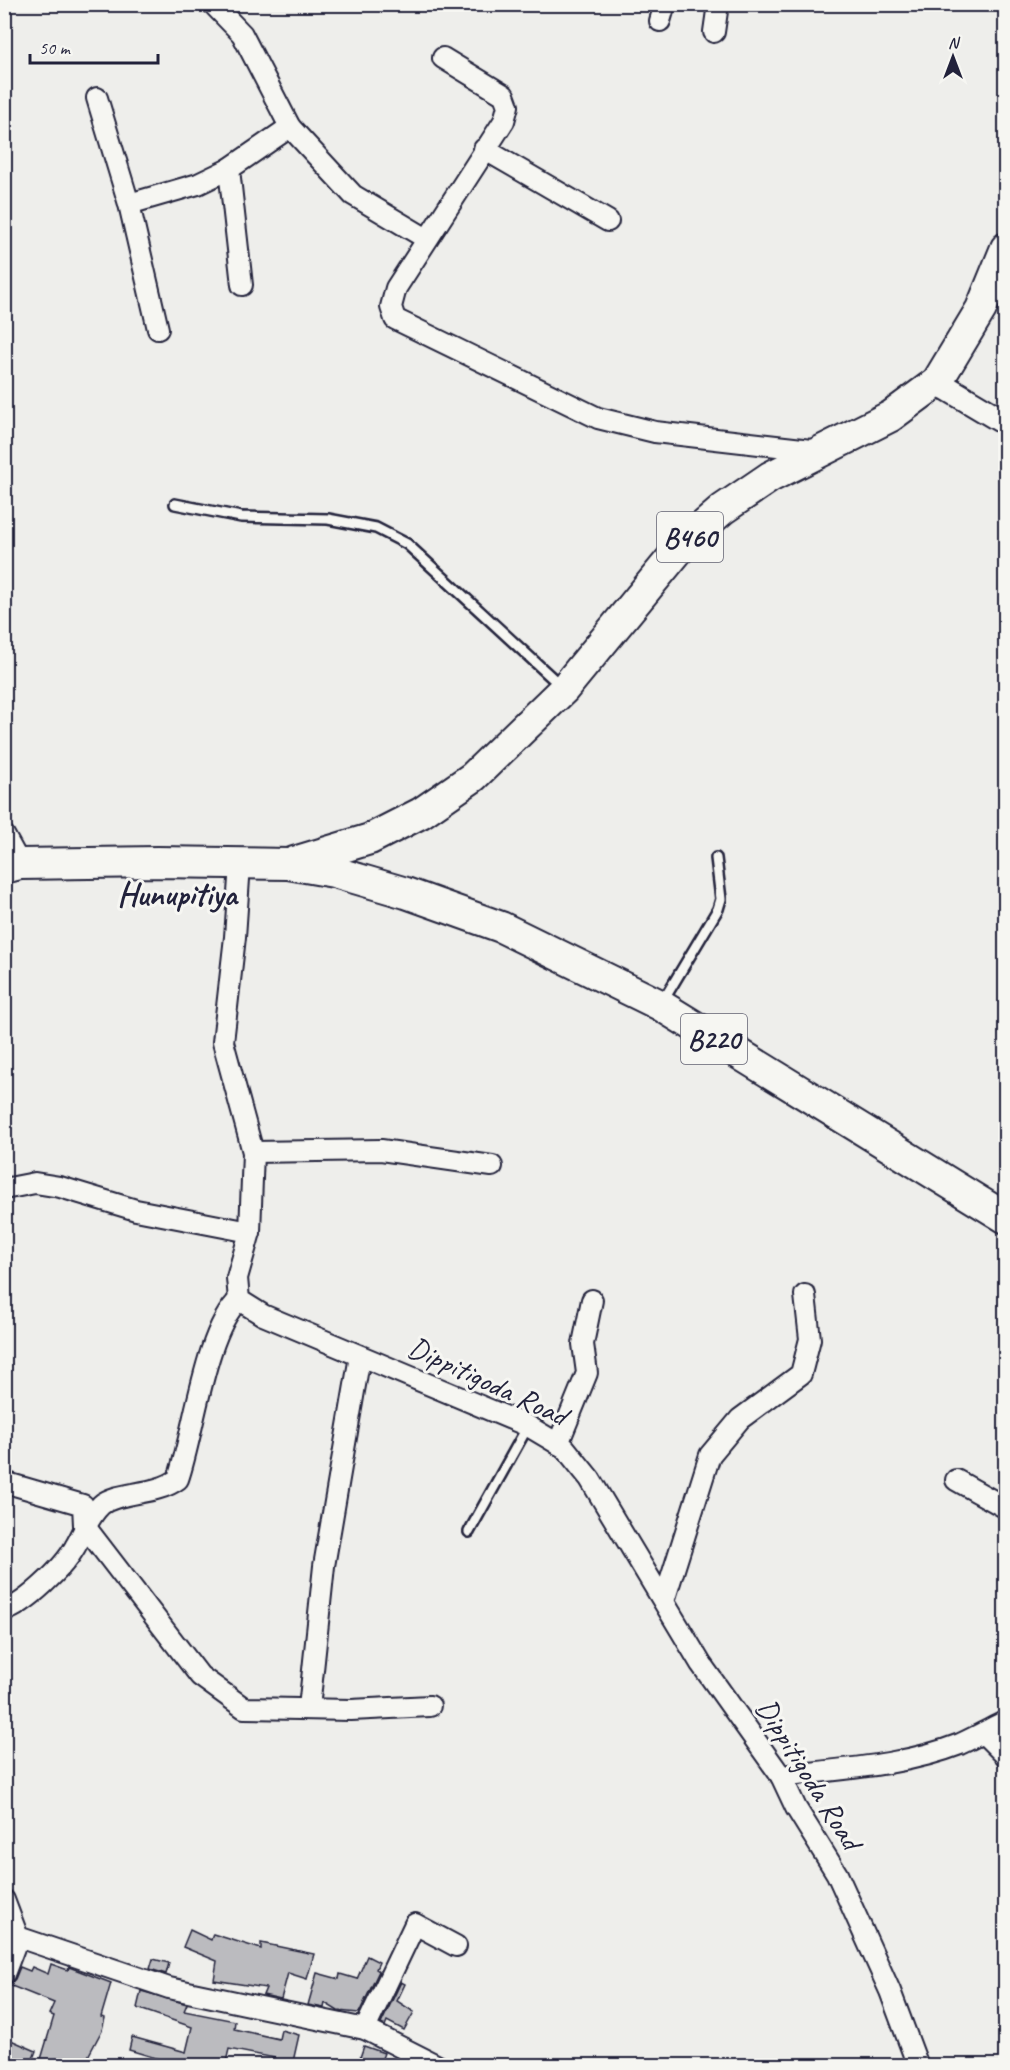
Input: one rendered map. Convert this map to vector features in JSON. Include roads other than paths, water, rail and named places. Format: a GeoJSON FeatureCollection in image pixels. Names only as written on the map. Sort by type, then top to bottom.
{"type":"FeatureCollection","features":[{"type":"Feature","properties":{"kind":"main road","name":"B460"},"geometry":{"type":"LineString","coordinates":[[288,864],[370,839],[421,813],[473,777],[564,689],[685,542],[723,509],[770,477],[891,416],[937,382],[981,309],[1005,248]]}},
{"type":"Feature","properties":{"kind":"main road"},"geometry":{"type":"LineString","coordinates":[[12,866],[157,862],[288,864]]}},
{"type":"Feature","properties":{"kind":"main road","name":"B220"},"geometry":{"type":"LineString","coordinates":[[288,864],[344,875],[501,927],[660,1005],[1005,1218]]}},
{"type":"Feature","properties":{"kind":"street"},"geometry":{"type":"LineString","coordinates":[[213,4],[242,34],[290,127],[353,195],[426,239]]}},
{"type":"Feature","properties":{"kind":"street"},"geometry":{"type":"LineString","coordinates":[[714,32],[718,4]]}},
{"type":"Feature","properties":{"kind":"street"},"geometry":{"type":"LineString","coordinates":[[443,58],[504,95],[508,106],[504,122],[484,149],[396,288],[391,307],[395,320],[598,418],[655,432],[823,452]]}},
{"type":"Feature","properties":{"kind":"street"},"geometry":{"type":"LineString","coordinates":[[97,98],[129,204],[158,329]]}},
{"type":"Feature","properties":{"kind":"street"},"geometry":{"type":"LineString","coordinates":[[129,204],[198,184],[229,169],[290,127]]}},
{"type":"Feature","properties":{"kind":"street"},"geometry":{"type":"LineString","coordinates":[[484,149],[608,221]]}},
{"type":"Feature","properties":{"kind":"street"},"geometry":{"type":"LineString","coordinates":[[229,169],[242,285]]}},
{"type":"Feature","properties":{"kind":"street"},"geometry":{"type":"LineString","coordinates":[[937,382],[1005,423]]}},
{"type":"Feature","properties":{"kind":"street"},"geometry":{"type":"LineString","coordinates":[[4,835],[12,866]]}},
{"type":"Feature","properties":{"kind":"street"},"geometry":{"type":"LineString","coordinates":[[4,1611],[43,1584],[75,1548],[84,1525],[103,1503],[166,1488],[178,1479],[206,1371],[225,1314],[239,1300],[237,1278],[250,1232],[253,1152],[223,1042],[236,937],[240,864]]}},
{"type":"Feature","properties":{"kind":"street"},"geometry":{"type":"LineString","coordinates":[[253,1152],[381,1150],[492,1167]]}},
{"type":"Feature","properties":{"kind":"street"},"geometry":{"type":"LineString","coordinates":[[4,1189],[35,1183],[60,1186],[136,1210],[250,1232]]}},
{"type":"Feature","properties":{"kind":"street"},"geometry":{"type":"LineString","coordinates":[[664,1601],[710,1455],[740,1419],[801,1374],[810,1339],[805,1295]]}},
{"type":"Feature","properties":{"kind":"street","name":"Dippitigoda Road"},"geometry":{"type":"LineString","coordinates":[[239,1300],[262,1315],[528,1426],[565,1448],[591,1479],[701,1664],[781,1776],[796,1808],[837,1874],[890,1991],[918,2066]]}},
{"type":"Feature","properties":{"kind":"street"},"geometry":{"type":"LineString","coordinates":[[558,1444],[587,1373],[583,1344],[592,1300]]}},
{"type":"Feature","properties":{"kind":"street"},"geometry":{"type":"LineString","coordinates":[[309,1708],[324,1566],[360,1356]]}},
{"type":"Feature","properties":{"kind":"street"},"geometry":{"type":"LineString","coordinates":[[956,1480],[1005,1508]]}},
{"type":"Feature","properties":{"kind":"street"},"geometry":{"type":"LineString","coordinates":[[4,1482],[82,1505],[84,1525],[200,1676],[244,1708],[351,1710],[430,1706]]}},
{"type":"Feature","properties":{"kind":"street"},"geometry":{"type":"LineString","coordinates":[[781,1776],[909,1758],[959,1744],[1005,1721]]}},
{"type":"Feature","properties":{"kind":"street"},"geometry":{"type":"LineString","coordinates":[[983,1733],[1005,1756]]}},
{"type":"Feature","properties":{"kind":"street"},"geometry":{"type":"LineString","coordinates":[[4,1900],[18,1937],[4,1974]]}},
{"type":"Feature","properties":{"kind":"street"},"geometry":{"type":"LineString","coordinates":[[365,2029],[415,1924],[456,1946]]}},
{"type":"Feature","properties":{"kind":"street"},"geometry":{"type":"LineString","coordinates":[[18,1937],[169,1988],[365,2029],[438,2066]]}},
{"type":"Feature","properties":{"kind":"lane"},"geometry":{"type":"LineString","coordinates":[[174,504],[241,517],[328,519],[376,528],[407,544],[564,689]]}},
{"type":"Feature","properties":{"kind":"lane"},"geometry":{"type":"LineString","coordinates":[[660,1005],[718,909],[721,899],[716,858]]}},
{"type":"Feature","properties":{"kind":"lane"},"geometry":{"type":"LineString","coordinates":[[469,1532],[528,1426]]}},
{"type":"Feature","properties":{"kind":"district","name":"Hunupitiya"},"geometry":{"type":"Point","coordinates":[177,893]}}]}
